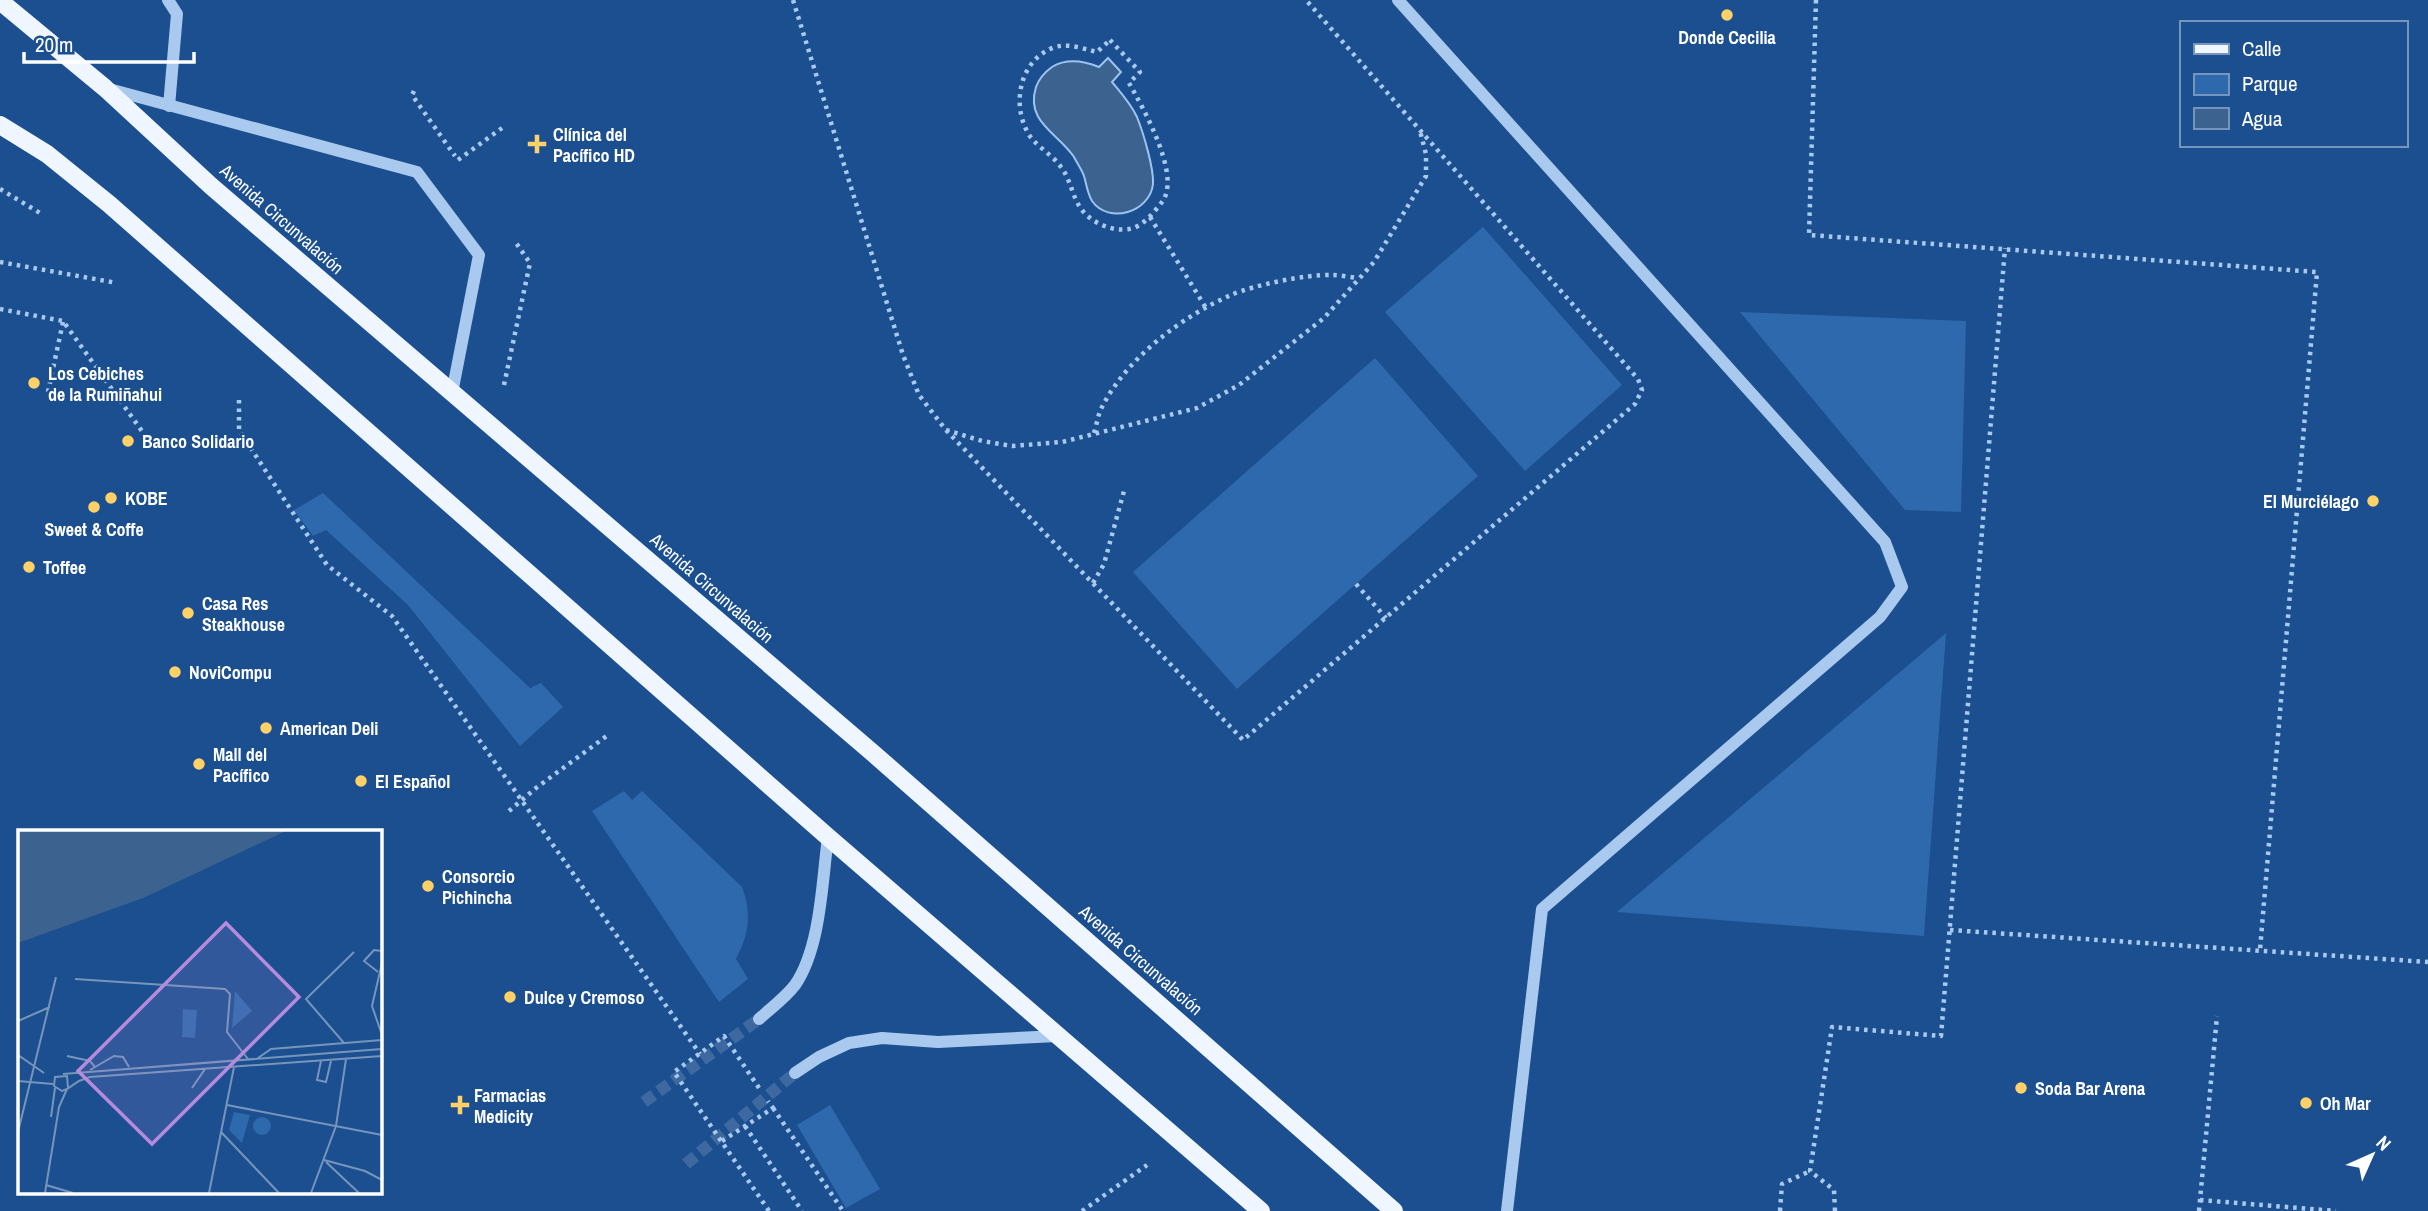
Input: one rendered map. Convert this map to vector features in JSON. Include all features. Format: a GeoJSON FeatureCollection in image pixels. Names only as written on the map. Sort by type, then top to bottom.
{"type":"FeatureCollection","features":[{"type":"Feature","properties":{"kind":"main road","name":"Avenida Circunvalación"},"geometry":{"type":"LineString","coordinates":[[0,1],[105,88],[211,186],[874,754],[1394,1211]]}},
{"type":"Feature","properties":{"kind":"main road"},"geometry":{"type":"LineString","coordinates":[[0,125],[47,154],[109,204],[828,837],[1261,1211]]}},
{"type":"Feature","properties":{"kind":"street"},"geometry":{"type":"LineString","coordinates":[[168,0],[177,14],[169,106]]}},
{"type":"Feature","properties":{"kind":"street"},"geometry":{"type":"LineString","coordinates":[[1398,0],[1885,542],[1902,587],[1880,617],[1542,909],[1507,1211]]}},
{"type":"Feature","properties":{"kind":"street"},"geometry":{"type":"LineString","coordinates":[[105,88],[417,172],[480,255],[452,393]]}},
{"type":"Feature","properties":{"kind":"street"},"geometry":{"type":"LineString","coordinates":[[759,1019],[795,984],[808,958],[816,928],[828,837]]}},
{"type":"Feature","properties":{"kind":"street"},"geometry":{"type":"LineString","coordinates":[[795,1073],[818,1057],[849,1044],[882,1038],[937,1042],[1057,1035]]}},
{"type":"Feature","properties":{"kind":"path"},"geometry":{"type":"LineString","coordinates":[[793,0],[903,355],[919,395],[946,429],[1243,740],[1635,404],[1642,390],[1637,379],[1306,0]]}},
{"type":"Feature","properties":{"kind":"path"},"geometry":{"type":"LineString","coordinates":[[1816,0],[1809,235],[2317,272],[2260,950]]}},
{"type":"Feature","properties":{"kind":"path"},"geometry":{"type":"LineString","coordinates":[[1110,40],[1140,72],[1129,83],[1150,121],[1167,172],[1165,198],[1150,217],[1130,229],[1100,226],[1082,211],[1068,177],[1055,159],[1028,134],[1021,115],[1019,97],[1023,77],[1035,59],[1055,47],[1075,46],[1097,52],[1110,40]]}},
{"type":"Feature","properties":{"kind":"path"},"geometry":{"type":"LineString","coordinates":[[458,160],[502,128]]}},
{"type":"Feature","properties":{"kind":"path"},"geometry":{"type":"LineString","coordinates":[[946,429],[982,441],[1012,446],[1062,442],[1197,408],[1239,385],[1324,318],[1374,262],[1426,176],[1426,154],[1420,130]]}},
{"type":"Feature","properties":{"kind":"path"},"geometry":{"type":"LineString","coordinates":[[0,189],[40,213]]}},
{"type":"Feature","properties":{"kind":"path"},"geometry":{"type":"LineString","coordinates":[[1150,217],[1206,308]]}},
{"type":"Feature","properties":{"kind":"path"},"geometry":{"type":"LineString","coordinates":[[1810,1171],[1832,1027],[1941,1037],[2005,248]]}},
{"type":"Feature","properties":{"kind":"path"},"geometry":{"type":"LineString","coordinates":[[0,262],[117,283]]}},
{"type":"Feature","properties":{"kind":"path"},"geometry":{"type":"LineString","coordinates":[[1094,433],[1100,409],[1116,383],[1166,334],[1206,308],[1233,294],[1293,279],[1330,274],[1359,278]]}},
{"type":"Feature","properties":{"kind":"path"},"geometry":{"type":"LineString","coordinates":[[0,309],[63,321],[152,445]]}},
{"type":"Feature","properties":{"kind":"path"},"geometry":{"type":"LineString","coordinates":[[48,392],[63,321]]}},
{"type":"Feature","properties":{"kind":"path"},"geometry":{"type":"LineString","coordinates":[[239,400],[239,430],[327,565],[391,616],[700,1054]]}},
{"type":"Feature","properties":{"kind":"path"},"geometry":{"type":"LineString","coordinates":[[1093,583],[1104,564],[1124,491]]}},
{"type":"Feature","properties":{"kind":"path"},"geometry":{"type":"LineString","coordinates":[[1356,584],[1386,618]]}},
{"type":"Feature","properties":{"kind":"path"},"geometry":{"type":"LineString","coordinates":[[509,811],[608,735]]}},
{"type":"Feature","properties":{"kind":"path"},"geometry":{"type":"LineString","coordinates":[[1950,930],[2428,962]]}},
{"type":"Feature","properties":{"kind":"path"},"geometry":{"type":"LineString","coordinates":[[2199,1211],[2217,1016]]}},
{"type":"Feature","properties":{"kind":"path"},"geometry":{"type":"LineString","coordinates":[[769,1211],[674,1072],[724,1036],[843,1211]]}},
{"type":"Feature","properties":{"kind":"path"},"geometry":{"type":"LineString","coordinates":[[722,1142],[773,1108]]}},
{"type":"Feature","properties":{"kind":"path"},"geometry":{"type":"LineString","coordinates":[[745,1126],[802,1211]]}},
{"type":"Feature","properties":{"kind":"path"},"geometry":{"type":"LineString","coordinates":[[1082,1211],[1151,1162]]}},
{"type":"Feature","properties":{"kind":"path"},"geometry":{"type":"LineString","coordinates":[[1780,1211],[1782,1184],[1810,1171]]}},
{"type":"Feature","properties":{"kind":"path"},"geometry":{"type":"LineString","coordinates":[[1810,1171],[1834,1190],[1835,1211]]}},
{"type":"Feature","properties":{"kind":"path"},"geometry":{"type":"LineString","coordinates":[[2200,1200],[2336,1211]]}},
{"type":"Feature","properties":{"kind":"green space"},"geometry":{"type":"Polygon","coordinates":[[[1483,227],[1622,385],[1525,471],[1385,312],[1483,227]]]}},
{"type":"Feature","properties":{"kind":"green space"},"geometry":{"type":"Polygon","coordinates":[[[1740,312],[1966,321],[1961,512],[1905,510],[1740,312]]]}},
{"type":"Feature","properties":{"kind":"green space"},"geometry":{"type":"Polygon","coordinates":[[[1375,358],[1478,476],[1237,689],[1133,572],[1375,358]]]}},
{"type":"Feature","properties":{"kind":"green space"},"geometry":{"type":"Polygon","coordinates":[[[323,493],[530,688],[541,683],[563,707],[520,746],[408,605],[326,530],[313,536],[294,510],[323,493]]]}},
{"type":"Feature","properties":{"kind":"green space"},"geometry":{"type":"Polygon","coordinates":[[[1946,633],[1924,936],[1617,912],[1946,633]]]}},
{"type":"Feature","properties":{"kind":"green space"},"geometry":{"type":"Polygon","coordinates":[[[624,791],[632,800],[642,791],[742,887],[748,924],[736,959],[748,979],[719,1002],[592,811],[624,791]]]}},
{"type":"Feature","properties":{"kind":"green space"},"geometry":{"type":"Polygon","coordinates":[[[830,1105],[880,1189],[846,1208],[797,1125],[830,1105]]]}},
{"type":"Feature","properties":{"kind":"water"},"geometry":{"type":"Polygon","coordinates":[[[1108,58],[1121,72],[1112,82],[1137,117],[1148,150],[1153,177],[1150,194],[1145,202],[1128,212],[1118,214],[1099,208],[1092,201],[1074,157],[1039,118],[1034,99],[1039,81],[1052,67],[1075,61],[1099,67],[1108,58]]]}},
{"type":"Feature","properties":{"kind":"tunnel"},"geometry":{"type":"LineString","coordinates":[[644,1102],[759,1019]]}},
{"type":"Feature","properties":{"kind":"tunnel"},"geometry":{"type":"LineString","coordinates":[[686,1164],[795,1073]]}},
{"type":"Feature","properties":{"kind":"place","name":"Donde Cecilia"},"geometry":{"type":"Point","coordinates":[1727,15]}},
{"type":"Feature","properties":{"kind":"place","name":"Clínica del Pacífico HD"},"geometry":{"type":"Point","coordinates":[537,144]}},
{"type":"Feature","properties":{"kind":"place","name":"Los Cebiches de la Rumiñahui"},"geometry":{"type":"Point","coordinates":[34,383]}},
{"type":"Feature","properties":{"kind":"place","name":"Banco Solidario"},"geometry":{"type":"Point","coordinates":[128,441]}},
{"type":"Feature","properties":{"kind":"place","name":"KOBE"},"geometry":{"type":"Point","coordinates":[111,498]}},
{"type":"Feature","properties":{"kind":"place","name":"El Murciélago"},"geometry":{"type":"Point","coordinates":[2373,501]}},
{"type":"Feature","properties":{"kind":"place","name":"Sweet & Coffe"},"geometry":{"type":"Point","coordinates":[94,507]}},
{"type":"Feature","properties":{"kind":"place","name":"Toffee"},"geometry":{"type":"Point","coordinates":[29,567]}},
{"type":"Feature","properties":{"kind":"place","name":"Casa Res Steakhouse"},"geometry":{"type":"Point","coordinates":[188,613]}},
{"type":"Feature","properties":{"kind":"place","name":"NoviCompu"},"geometry":{"type":"Point","coordinates":[175,672]}},
{"type":"Feature","properties":{"kind":"place","name":"American Deli"},"geometry":{"type":"Point","coordinates":[266,728]}},
{"type":"Feature","properties":{"kind":"place","name":"Mall del Pacífico"},"geometry":{"type":"Point","coordinates":[199,764]}},
{"type":"Feature","properties":{"kind":"place","name":"El Español"},"geometry":{"type":"Point","coordinates":[361,781]}},
{"type":"Feature","properties":{"kind":"place","name":"Consorcio Pichincha"},"geometry":{"type":"Point","coordinates":[428,886]}},
{"type":"Feature","properties":{"kind":"place","name":"Dulce y Cremoso"},"geometry":{"type":"Point","coordinates":[510,997]}},
{"type":"Feature","properties":{"kind":"place","name":"Soda Bar Arena"},"geometry":{"type":"Point","coordinates":[2021,1088]}},
{"type":"Feature","properties":{"kind":"place","name":"Oh Mar"},"geometry":{"type":"Point","coordinates":[2306,1103]}},
{"type":"Feature","properties":{"kind":"place","name":"Farmacias Medicity"},"geometry":{"type":"Point","coordinates":[460,1105]}}]}
